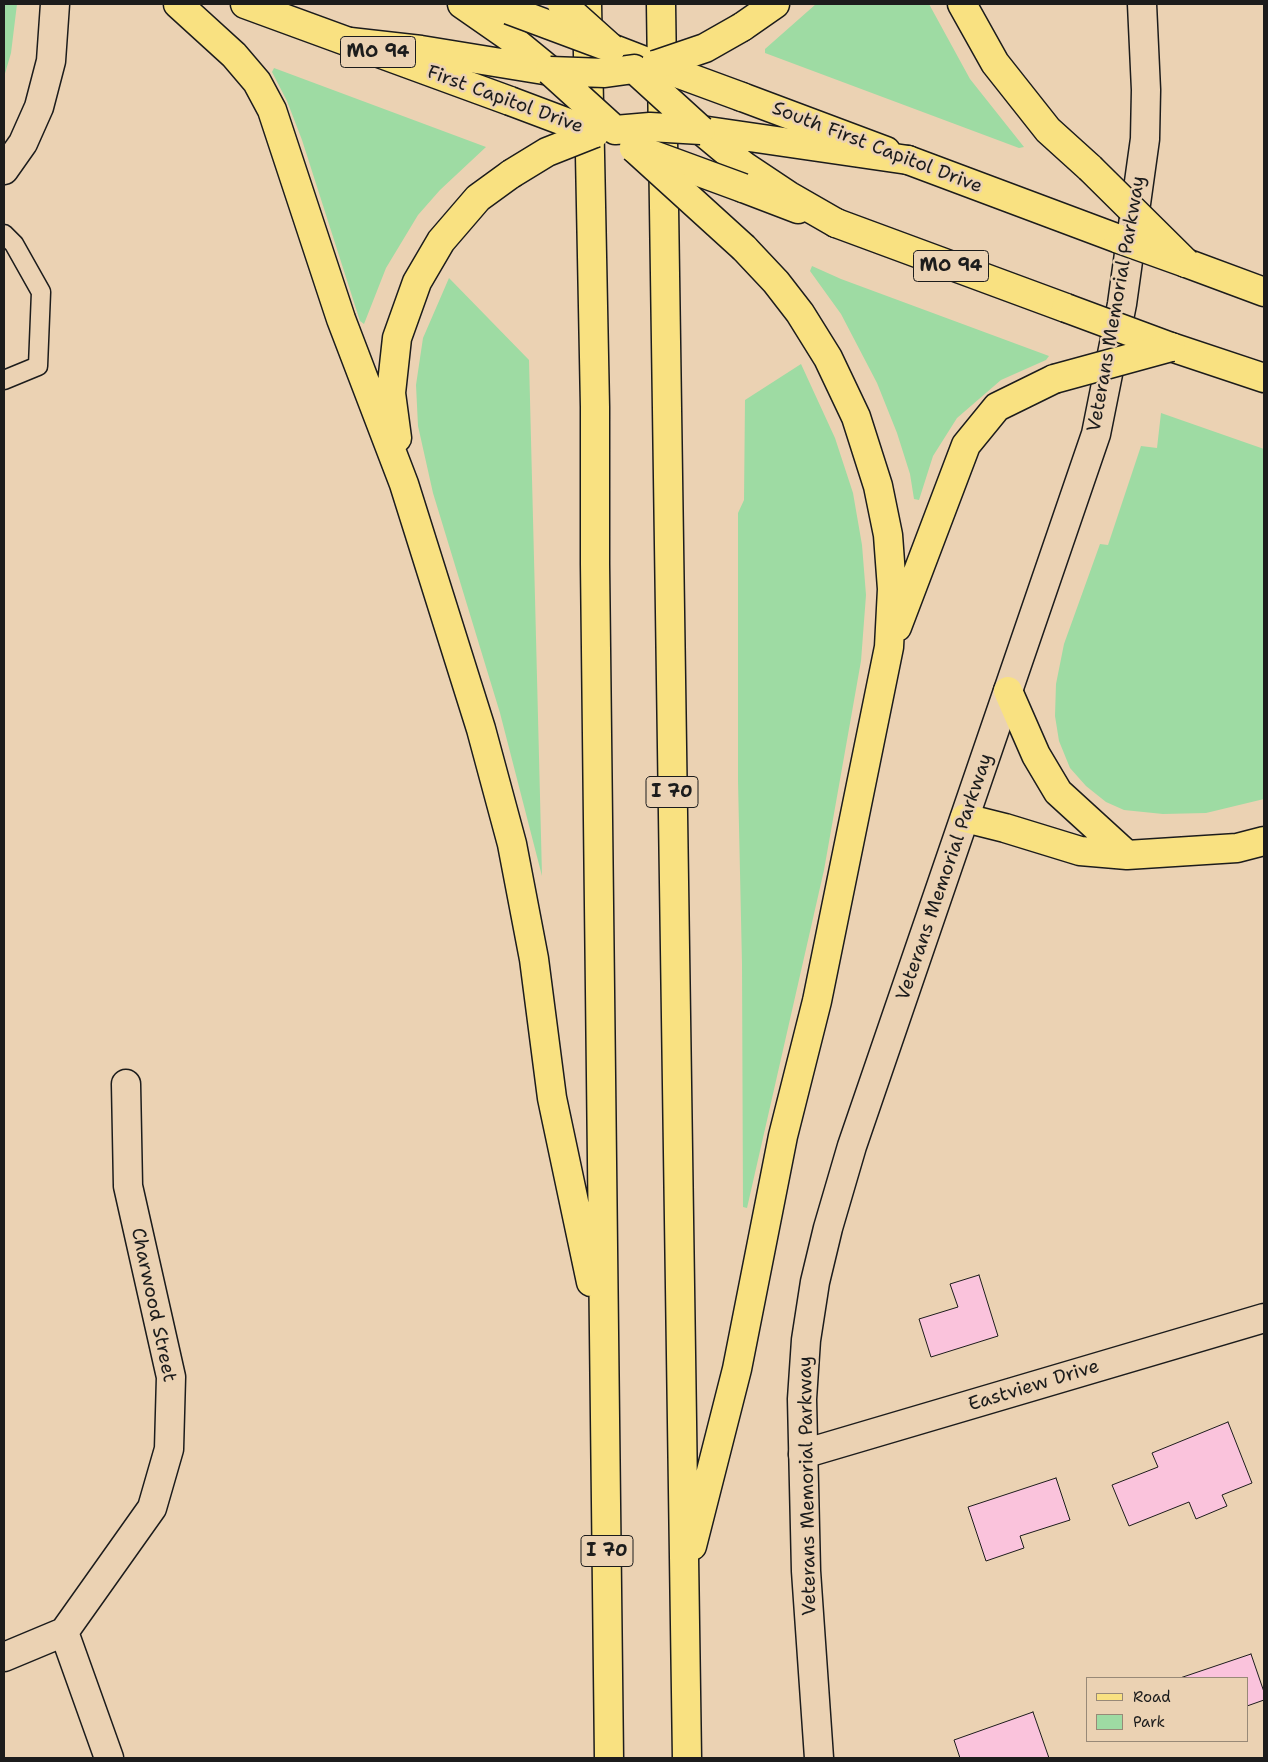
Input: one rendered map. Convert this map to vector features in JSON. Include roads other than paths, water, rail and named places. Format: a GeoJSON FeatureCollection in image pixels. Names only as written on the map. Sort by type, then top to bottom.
{"type":"FeatureCollection","features":[{"type":"Feature","properties":{"kind":"main road"},"geometry":{"type":"LineString","coordinates":[[178,4],[234,55],[257,82],[272,110],[341,319],[404,484],[481,729],[512,844],[534,959],[552,1098],[604,1343]]}},
{"type":"Feature","properties":{"kind":"main road","name":"First Capitol Drive"},"geometry":{"type":"LineString","coordinates":[[245,4],[510,101],[615,137]]}},
{"type":"Feature","properties":{"kind":"main road"},"geometry":{"type":"LineString","coordinates":[[462,4],[504,28],[550,71],[615,137],[744,248],[776,282],[800,313],[828,358],[856,417],[878,486],[888,535],[892,589],[889,647],[817,1001],[783,1136],[737,1369],[683,1581]]}},
{"type":"Feature","properties":{"kind":"main road"},"geometry":{"type":"LineString","coordinates":[[562,4],[611,48],[645,67],[744,177]]}},
{"type":"Feature","properties":{"kind":"main road","name":"I 70"},"geometry":{"type":"LineString","coordinates":[[587,4],[595,407],[595,564],[609,1758]]}},
{"type":"Feature","properties":{"kind":"main road","name":"I 70"},"geometry":{"type":"LineString","coordinates":[[661,4],[687,1758]]}},
{"type":"Feature","properties":{"kind":"main road"},"geometry":{"type":"LineString","coordinates":[[550,71],[605,73],[645,67],[705,48],[742,27],[775,4]]}},
{"type":"Feature","properties":{"kind":"main road"},"geometry":{"type":"LineString","coordinates":[[962,4],[995,63],[1048,130],[1090,168],[1186,263]]}},
{"type":"Feature","properties":{"kind":"main road"},"geometry":{"type":"LineString","coordinates":[[350,42],[504,28],[611,48]]}},
{"type":"Feature","properties":{"kind":"main road","name":"South First Capitol Drive"},"geometry":{"type":"LineString","coordinates":[[645,67],[742,97],[1264,292]]}},
{"type":"Feature","properties":{"kind":"main road"},"geometry":{"type":"LineString","coordinates":[[404,484],[391,393],[397,338],[417,282],[440,241],[478,198],[511,174],[547,152],[650,127],[701,130],[908,160]]}},
{"type":"Feature","properties":{"kind":"main road","name":"MO 94"},"geometry":{"type":"LineString","coordinates":[[615,137],[744,177],[836,223],[1171,347],[1264,378]]}},
{"type":"Feature","properties":{"kind":"main road"},"geometry":{"type":"LineString","coordinates":[[889,647],[966,446],[997,407],[1054,379],[1171,347]]}},
{"type":"Feature","properties":{"kind":"main road"},"geometry":{"type":"LineString","coordinates":[[1008,691],[1036,755],[1058,792],[1127,855]]}},
{"type":"Feature","properties":{"kind":"main road"},"geometry":{"type":"LineString","coordinates":[[965,818],[1080,851],[1127,855],[1237,848],[1264,841]]}},
{"type":"Feature","properties":{"kind":"street"},"geometry":{"type":"LineString","coordinates":[[4,170],[23,143],[39,107],[51,60],[55,4]]}},
{"type":"Feature","properties":{"kind":"street","name":"Veterans Memorial Parkway"},"geometry":{"type":"LineString","coordinates":[[819,1758],[806,1571],[802,1399],[806,1340],[816,1282],[828,1228],[852,1146],[1096,434],[1109,372],[1136,211],[1145,139],[1146,90],[1142,4]]}},
{"type":"Feature","properties":{"kind":"street","name":"Charwood Street"},"geometry":{"type":"LineString","coordinates":[[64,1632],[152,1508],[170,1449],[171,1377],[128,1186],[126,1084]]}},
{"type":"Feature","properties":{"kind":"street","name":"Eastview Drive"},"geometry":{"type":"LineString","coordinates":[[803,1454],[1264,1318]]}},
{"type":"Feature","properties":{"kind":"street"},"geometry":{"type":"LineString","coordinates":[[4,1657],[64,1632],[109,1758]]}},
{"type":"Feature","properties":{"kind":"lane"},"geometry":{"type":"LineString","coordinates":[[4,234],[14,244],[41,292],[38,366],[4,380]]}}]}
